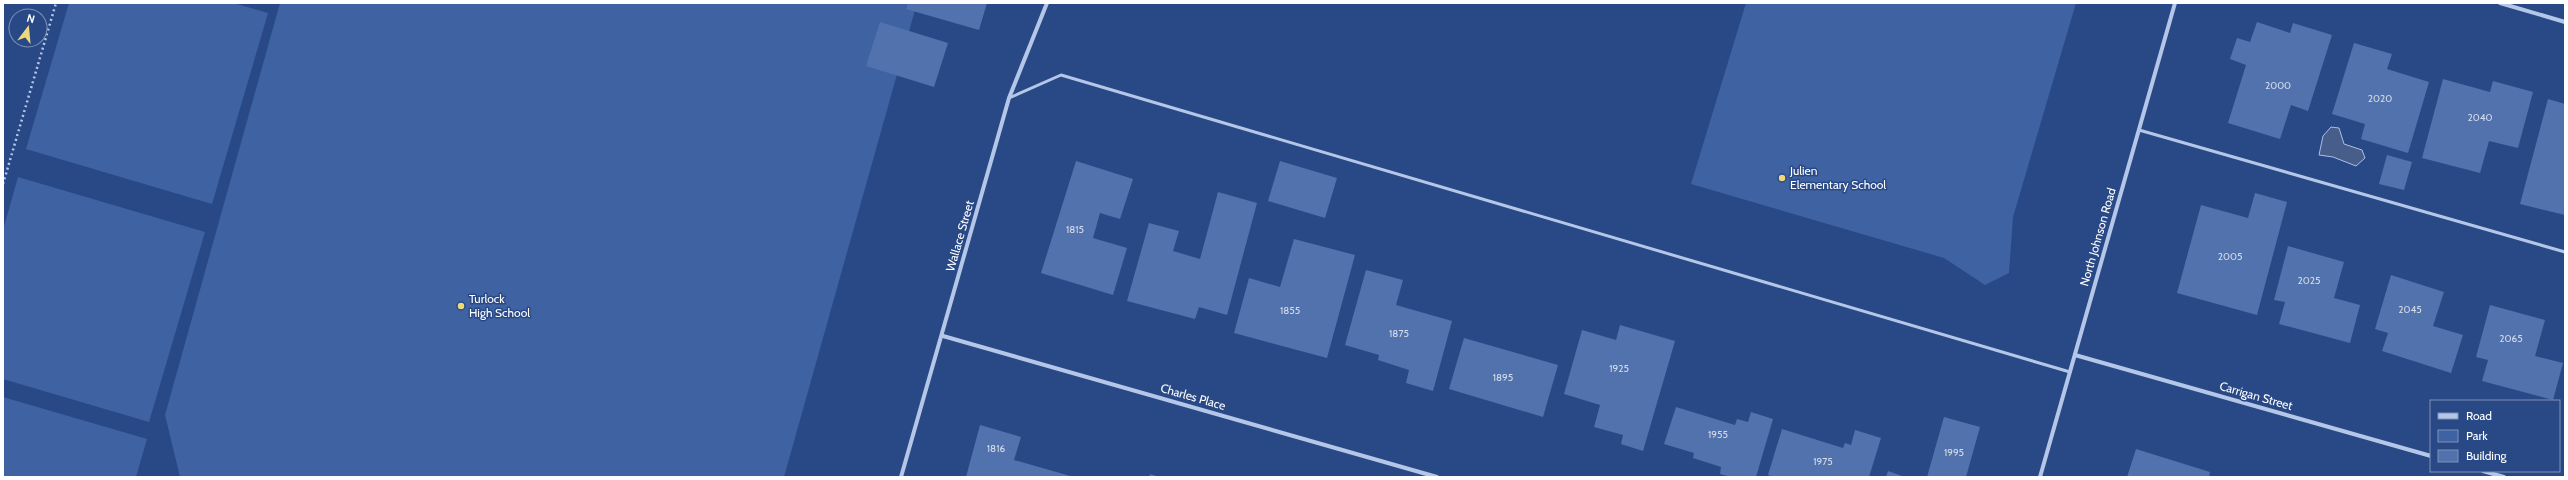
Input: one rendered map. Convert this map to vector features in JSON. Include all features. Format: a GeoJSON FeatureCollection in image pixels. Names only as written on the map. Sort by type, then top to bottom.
{"type":"FeatureCollection","features":[{"type":"Feature","properties":{"kind":"street","name":"Wallace Street"},"geometry":{"type":"LineString","coordinates":[[901,477],[943,336],[1009,98],[1047,3]]}},
{"type":"Feature","properties":{"kind":"street","name":"North Johnson Road"},"geometry":{"type":"LineString","coordinates":[[2040,477],[2175,3]]}},
{"type":"Feature","properties":{"kind":"street"},"geometry":{"type":"LineString","coordinates":[[2500,3],[2565,22]]}},
{"type":"Feature","properties":{"kind":"street","name":"Charles Place"},"geometry":{"type":"LineString","coordinates":[[943,336],[1437,477]]}},
{"type":"Feature","properties":{"kind":"street","name":"Carrigan Street"},"geometry":{"type":"LineString","coordinates":[[2075,355],[2430,456]]}},
{"type":"Feature","properties":{"kind":"street"},"geometry":{"type":"LineString","coordinates":[[2486,472],[2504,477]]}},
{"type":"Feature","properties":{"kind":"lane"},"geometry":{"type":"LineString","coordinates":[[1009,98],[1061,75],[2070,372]]}},
{"type":"Feature","properties":{"kind":"lane"},"geometry":{"type":"LineString","coordinates":[[2139,130],[2565,252]]}},
{"type":"Feature","properties":{"kind":"path"},"geometry":{"type":"LineString","coordinates":[[3,184],[56,3]]}},
{"type":"Feature","properties":{"kind":"green space"},"geometry":{"type":"Polygon","coordinates":[[[69,3],[233,3],[268,13],[212,204],[26,149],[69,3]]]}},
{"type":"Feature","properties":{"kind":"green space","name":"Turlock High School"},"geometry":{"type":"Polygon","coordinates":[[[280,3],[917,3],[784,477],[180,477],[165,415],[280,3]]]}},
{"type":"Feature","properties":{"kind":"green space"},"geometry":{"type":"Polygon","coordinates":[[[1746,3],[2076,3],[2013,217],[2009,273],[1985,285],[1944,258],[1691,184],[1746,3]]]}},
{"type":"Feature","properties":{"kind":"green space"},"geometry":{"type":"Polygon","coordinates":[[[18,177],[205,232],[149,422],[3,379],[3,230],[18,177]]]}},
{"type":"Feature","properties":{"kind":"green space"},"geometry":{"type":"Polygon","coordinates":[[[3,397],[147,439],[136,477],[3,477],[3,397]]]}},
{"type":"Feature","properties":{"kind":"shaded area"},"geometry":{"type":"Polygon","coordinates":[[[2331,127],[2339,128],[2344,144],[2362,150],[2365,158],[2356,166],[2333,157],[2319,155],[2323,136],[2331,127]]]}},
{"type":"Feature","properties":{"kind":"building"},"geometry":{"type":"Polygon","coordinates":[[[908,3],[987,3],[979,30],[906,9],[908,3]]]}},
{"type":"Feature","properties":{"kind":"building"},"geometry":{"type":"Polygon","coordinates":[[[880,22],[948,43],[934,87],[866,66],[880,22]]]}},
{"type":"Feature","properties":{"kind":"building"},"geometry":{"type":"Polygon","coordinates":[[[2257,22],[2290,33],[2293,23],[2332,35],[2308,111],[2291,105],[2280,139],[2228,123],[2246,65],[2230,59],[2237,38],[2250,42],[2257,22]]]}},
{"type":"Feature","properties":{"kind":"building"},"geometry":{"type":"Polygon","coordinates":[[[2354,43],[2392,54],[2387,69],[2429,82],[2408,153],[2361,139],[2365,124],[2332,114],[2354,43]]]}},
{"type":"Feature","properties":{"kind":"building"},"geometry":{"type":"Polygon","coordinates":[[[2443,79],[2490,92],[2493,81],[2533,92],[2518,148],[2489,141],[2480,173],[2422,158],[2443,79]]]}},
{"type":"Feature","properties":{"kind":"building"},"geometry":{"type":"Polygon","coordinates":[[[2548,99],[2565,104],[2565,215],[2520,204],[2548,99]]]}},
{"type":"Feature","properties":{"kind":"building"},"geometry":{"type":"Polygon","coordinates":[[[2387,155],[2412,162],[2404,190],[2379,184],[2387,155]]]}},
{"type":"Feature","properties":{"kind":"building"},"geometry":{"type":"Polygon","coordinates":[[[1076,161],[1133,179],[1120,219],[1100,213],[1093,238],[1127,248],[1113,295],[1041,273],[1076,161]]]}},
{"type":"Feature","properties":{"kind":"building"},"geometry":{"type":"Polygon","coordinates":[[[1280,161],[1337,178],[1325,218],[1268,201],[1280,161]]]}},
{"type":"Feature","properties":{"kind":"building"},"geometry":{"type":"Polygon","coordinates":[[[1218,192],[1257,203],[1227,315],[1199,307],[1195,319],[1127,301],[1149,223],[1179,231],[1173,251],[1200,259],[1218,192]]]}},
{"type":"Feature","properties":{"kind":"building"},"geometry":{"type":"Polygon","coordinates":[[[2255,193],[2287,202],[2257,315],[2177,293],[2201,205],[2248,218],[2255,193]]]}},
{"type":"Feature","properties":{"kind":"building"},"geometry":{"type":"Polygon","coordinates":[[[1294,239],[1355,255],[1327,358],[1234,333],[1249,278],[1280,287],[1294,239]]]}},
{"type":"Feature","properties":{"kind":"building"},"geometry":{"type":"Polygon","coordinates":[[[2288,246],[2344,262],[2334,298],[2360,305],[2350,343],[2279,324],[2285,302],[2274,300],[2288,246]]]}},
{"type":"Feature","properties":{"kind":"building"},"geometry":{"type":"Polygon","coordinates":[[[1366,270],[1403,280],[1396,305],[1452,321],[1433,391],[1406,383],[1409,370],[1378,360],[1379,355],[1345,345],[1366,270]]]}},
{"type":"Feature","properties":{"kind":"building"},"geometry":{"type":"Polygon","coordinates":[[[2391,275],[2444,292],[2433,326],[2463,335],[2451,373],[2382,351],[2388,333],[2375,329],[2391,275]]]}},
{"type":"Feature","properties":{"kind":"building"},"geometry":{"type":"Polygon","coordinates":[[[2490,305],[2545,320],[2535,356],[2563,363],[2553,400],[2482,381],[2488,360],[2476,357],[2490,305]]]}},
{"type":"Feature","properties":{"kind":"building"},"geometry":{"type":"Polygon","coordinates":[[[1620,325],[1675,341],[1643,451],[1621,444],[1623,435],[1594,427],[1600,405],[1564,394],[1582,330],[1616,340],[1620,325]]]}},
{"type":"Feature","properties":{"kind":"building"},"geometry":{"type":"Polygon","coordinates":[[[1464,338],[1558,365],[1543,417],[1449,389],[1464,338]]]}},
{"type":"Feature","properties":{"kind":"building"},"geometry":{"type":"Polygon","coordinates":[[[1676,407],[1735,425],[1737,419],[1748,422],[1751,412],[1773,419],[1756,477],[1731,477],[1720,474],[1721,467],[1693,458],[1694,453],[1664,444],[1676,407]]]}},
{"type":"Feature","properties":{"kind":"building"},"geometry":{"type":"Polygon","coordinates":[[[1944,417],[1980,427],[1966,477],[1927,477],[1944,417]]]}},
{"type":"Feature","properties":{"kind":"building"},"geometry":{"type":"Polygon","coordinates":[[[980,425],[1021,437],[1014,460],[1074,477],[966,477],[980,425]]]}},
{"type":"Feature","properties":{"kind":"building"},"geometry":{"type":"Polygon","coordinates":[[[1782,429],[1843,448],[1845,443],[1851,445],[1855,430],[1881,438],[1869,477],[1775,477],[1768,475],[1782,429]]]}},
{"type":"Feature","properties":{"kind":"building"},"geometry":{"type":"Polygon","coordinates":[[[2136,449],[2210,472],[2209,477],[2127,477],[2136,449]]]}},
{"type":"Feature","properties":{"kind":"building"},"geometry":{"type":"Polygon","coordinates":[[[1888,471],[1905,477],[1886,477],[1888,471]]]}},
{"type":"Feature","properties":{"kind":"building"},"geometry":{"type":"Polygon","coordinates":[[[1150,474],[1159,477],[1149,477],[1150,474]]]}},
{"type":"Feature","properties":{"kind":"place","name":"Julien Elementary School"},"geometry":{"type":"Point","coordinates":[1782,178]}},
{"type":"Feature","properties":{"kind":"place","name":"Turlock High School"},"geometry":{"type":"Point","coordinates":[461,306]}}]}
